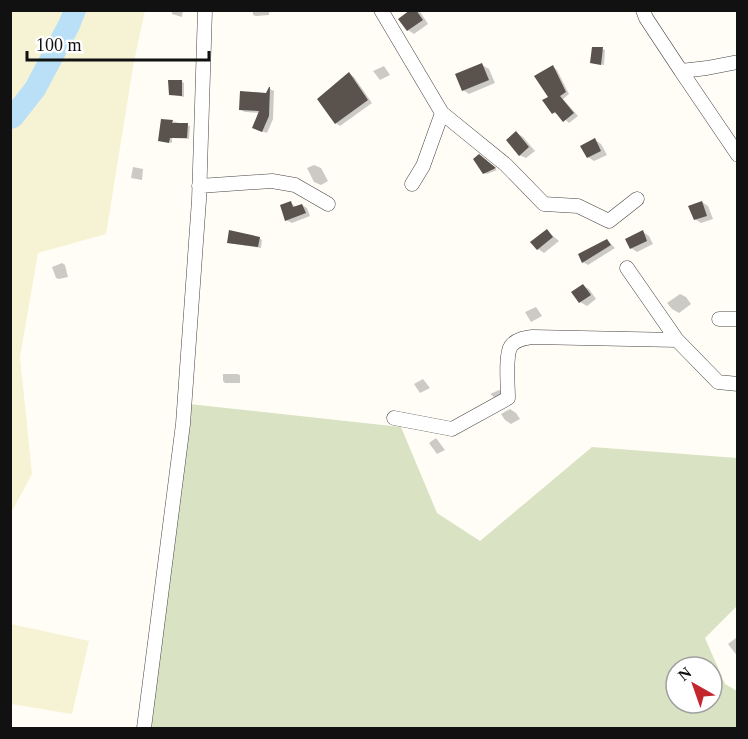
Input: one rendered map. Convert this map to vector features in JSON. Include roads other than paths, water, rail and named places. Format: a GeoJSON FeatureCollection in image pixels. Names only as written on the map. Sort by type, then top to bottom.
{"type":"FeatureCollection","features":[{"type":"Feature","properties":{"kind":"street"},"geometry":{"type":"LineString","coordinates":[[144,729],[183,424],[200,186],[205,10]]}},
{"type":"Feature","properties":{"kind":"street"},"geometry":{"type":"LineString","coordinates":[[381,10],[442,113],[506,165],[544,204],[578,206],[609,221],[636,199]]}},
{"type":"Feature","properties":{"kind":"street"},"geometry":{"type":"LineString","coordinates":[[643,10],[646,18],[737,153]]}},
{"type":"Feature","properties":{"kind":"street"},"geometry":{"type":"LineString","coordinates":[[681,71],[738,62]]}},
{"type":"Feature","properties":{"kind":"street"},"geometry":{"type":"LineString","coordinates":[[412,184],[423,166],[442,113]]}},
{"type":"Feature","properties":{"kind":"street"},"geometry":{"type":"LineString","coordinates":[[200,186],[272,182],[295,185],[328,204]]}},
{"type":"Feature","properties":{"kind":"street"},"geometry":{"type":"LineString","coordinates":[[627,268],[677,340],[718,382],[738,384]]}},
{"type":"Feature","properties":{"kind":"street"},"geometry":{"type":"LineString","coordinates":[[719,319],[738,319]]}},
{"type":"Feature","properties":{"kind":"street"},"geometry":{"type":"LineString","coordinates":[[393,418],[452,429],[508,398],[508,352],[512,345],[520,339],[532,337],[677,340]]}},
{"type":"Feature","properties":{"kind":"waterway"},"geometry":{"type":"LineString","coordinates":[[10,118],[35,89],[75,10]]}}]}
